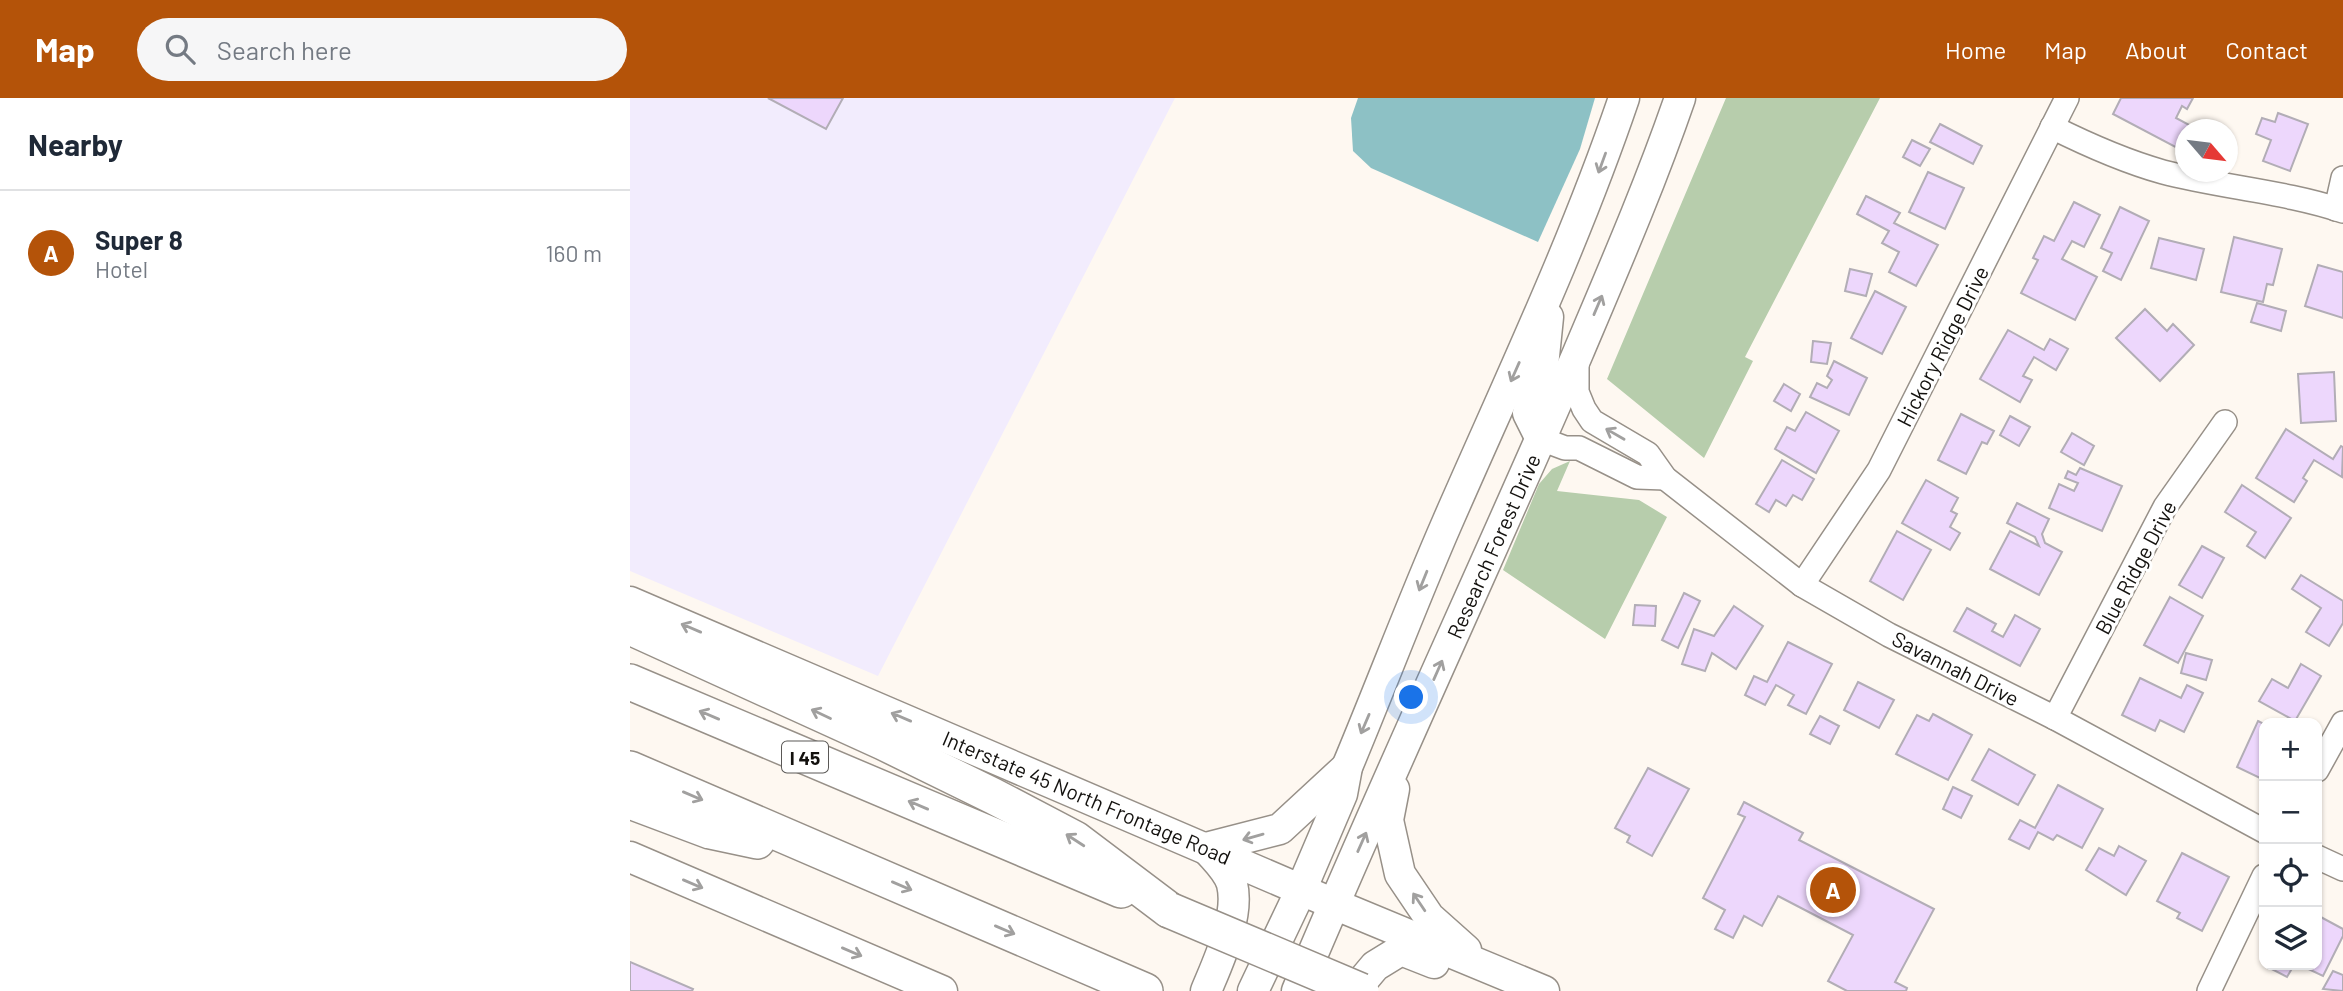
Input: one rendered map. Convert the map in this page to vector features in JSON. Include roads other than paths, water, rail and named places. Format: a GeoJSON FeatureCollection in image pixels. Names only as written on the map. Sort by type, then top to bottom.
{"type":"FeatureCollection","features":[{"type":"Feature","properties":{"kind":"highway"},"geometry":{"type":"LineString","coordinates":[[630,627],[871,737],[1075,839],[1169,910]]}},
{"type":"Feature","properties":{"kind":"highway","name":"I 45"},"geometry":{"type":"LineString","coordinates":[[630,682],[1360,991]]}},
{"type":"Feature","properties":{"kind":"highway"},"geometry":{"type":"LineString","coordinates":[[630,769],[1145,991]]}},
{"type":"Feature","properties":{"kind":"highway"},"geometry":{"type":"LineString","coordinates":[[630,801],[710,831],[835,858]]}},
{"type":"Feature","properties":{"kind":"main road"},"geometry":{"type":"LineString","coordinates":[[1253,991],[1301,890],[1342,794],[1347,768],[1446,524],[1551,292],[1600,168],[1624,98]]}},
{"type":"Feature","properties":{"kind":"main road","name":"Research Forest Drive"},"geometry":{"type":"LineString","coordinates":[[1297,991],[1541,439],[1660,156],[1680,98]]}},
{"type":"Feature","properties":{"kind":"main road"},"geometry":{"type":"LineString","coordinates":[[1541,439],[1528,413],[1543,366],[1551,292]]}},
{"type":"Feature","properties":{"kind":"main road","name":"Interstate 45 North Frontage Road"},"geometry":{"type":"LineString","coordinates":[[630,602],[1301,890],[1544,991]]}},
{"type":"Feature","properties":{"kind":"main road"},"geometry":{"type":"LineString","coordinates":[[1354,991],[1375,966],[1401,950],[1467,977],[1485,967],[1429,917],[1400,874],[1388,820],[1401,755]]}},
{"type":"Feature","properties":{"kind":"main road"},"geometry":{"type":"LineString","coordinates":[[1206,991],[1224,948],[1232,918],[1232,885],[1225,870],[1206,848],[1280,829],[1347,768]]}},
{"type":"Feature","properties":{"kind":"main road"},"geometry":{"type":"LineString","coordinates":[[630,857],[942,991]]}},
{"type":"Feature","properties":{"kind":"street","name":"Hickory Ridge Drive"},"geometry":{"type":"LineString","coordinates":[[1802,585],[1879,470],[2067,98]]}},
{"type":"Feature","properties":{"kind":"street"},"geometry":{"type":"LineString","coordinates":[[2052,127],[2092,147],[2153,169],[2339,210],[2343,178]]}},
{"type":"Feature","properties":{"kind":"street","name":"Savannah Drive"},"geometry":{"type":"LineString","coordinates":[[1577,354],[1577,392],[1591,421],[1648,454],[1665,478],[1802,585],[1889,635],[2055,718],[2259,828]]}},
{"type":"Feature","properties":{"kind":"street","name":"Blue Ridge Drive"},"geometry":{"type":"LineString","coordinates":[[2055,718],[2165,507],[2225,422]]}},
{"type":"Feature","properties":{"kind":"street"},"geometry":{"type":"LineString","coordinates":[[1541,439],[1566,448],[1579,448],[1636,477],[1665,478]]}},
{"type":"Feature","properties":{"kind":"street"},"geometry":{"type":"LineString","coordinates":[[2322,761],[2343,723]]}},
{"type":"Feature","properties":{"kind":"street"},"geometry":{"type":"LineString","coordinates":[[2322,859],[2343,869]]}},
{"type":"Feature","properties":{"kind":"street"},"geometry":{"type":"LineString","coordinates":[[2209,991],[2259,886]]}},
{"type":"Feature","properties":{"kind":"water"},"geometry":{"type":"Polygon","coordinates":[[[1358,98],[1595,98],[1580,149],[1538,242],[1371,168],[1353,151],[1351,118],[1358,98]]]}},
{"type":"Feature","properties":{"kind":"place","name":"Super 8"},"geometry":{"type":"Point","coordinates":[1833,890]}}]}
